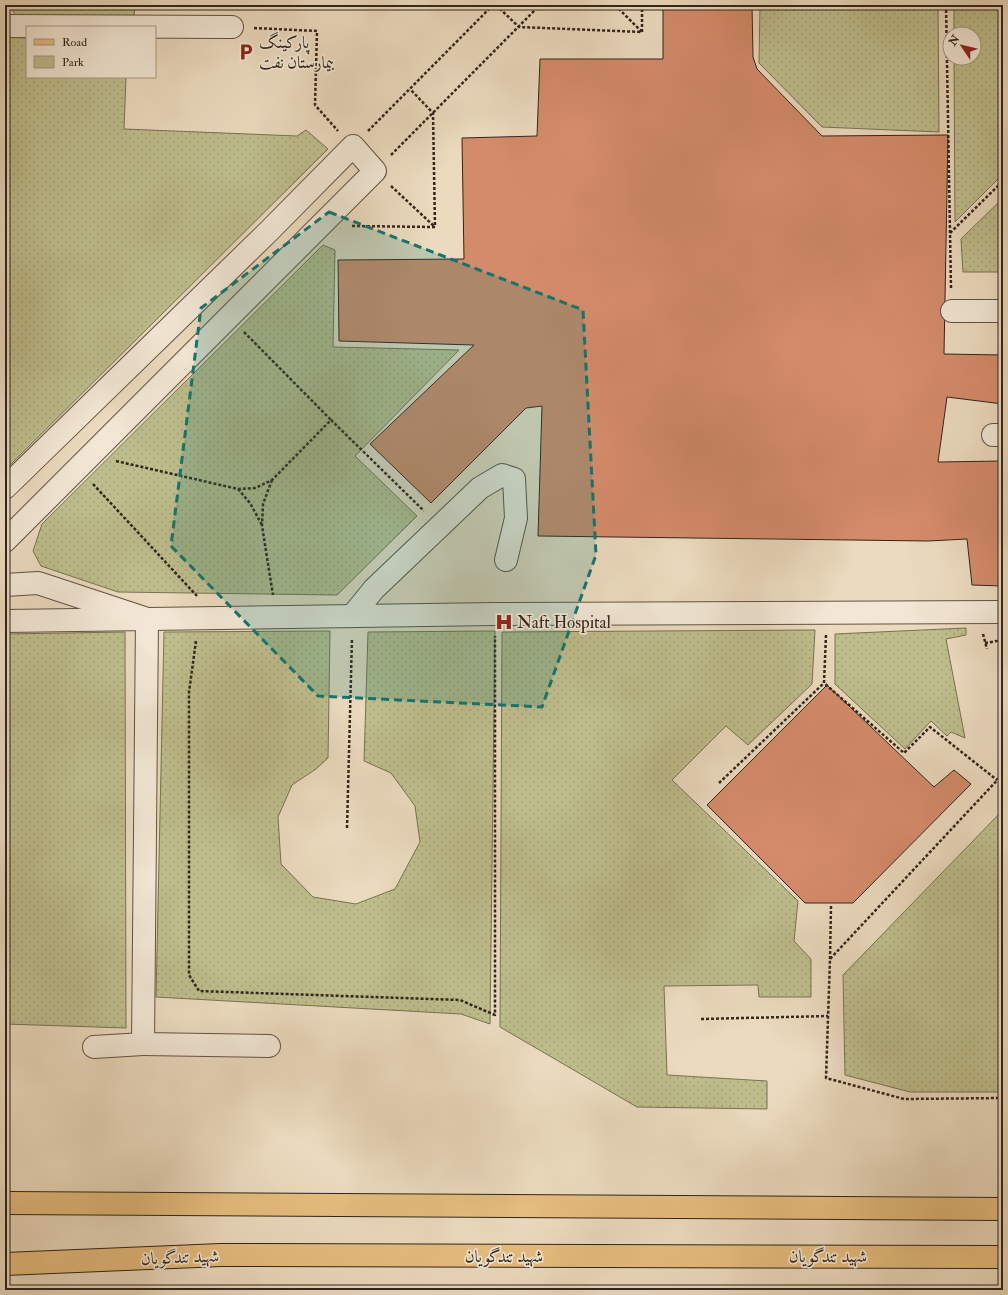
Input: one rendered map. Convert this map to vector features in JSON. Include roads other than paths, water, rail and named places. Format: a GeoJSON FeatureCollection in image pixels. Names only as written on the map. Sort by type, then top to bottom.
{"type":"FeatureCollection","features":[{"type":"Feature","properties":{"kind":"main road"},"geometry":{"type":"LineString","coordinates":[[5,1203],[1003,1209]]}},
{"type":"Feature","properties":{"kind":"main road","name":"شهید تندگویان"},"geometry":{"type":"LineString","coordinates":[[5,1264],[221,1255],[1003,1257]]}},
{"type":"Feature","properties":{"kind":"lane"},"geometry":{"type":"LineString","coordinates":[[5,26],[26,26]]}},
{"type":"Feature","properties":{"kind":"lane"},"geometry":{"type":"LineString","coordinates":[[156,27],[232,27]]}},
{"type":"Feature","properties":{"kind":"lane"},"geometry":{"type":"LineString","coordinates":[[5,488],[268,232],[353,146],[375,171],[5,541]]}},
{"type":"Feature","properties":{"kind":"lane"},"geometry":{"type":"LineString","coordinates":[[952,311],[1003,311]]}},
{"type":"Feature","properties":{"kind":"lane"},"geometry":{"type":"LineString","coordinates":[[352,616],[374,589],[480,488],[502,475],[514,479],[516,518],[506,560]]}},
{"type":"Feature","properties":{"kind":"lane"},"geometry":{"type":"LineString","coordinates":[[5,585],[38,583],[147,619]]}},
{"type":"Feature","properties":{"kind":"lane"},"geometry":{"type":"LineString","coordinates":[[5,621],[495,614],[1003,612]]}},
{"type":"Feature","properties":{"kind":"lane"},"geometry":{"type":"LineString","coordinates":[[143,1044],[147,619]]}},
{"type":"Feature","properties":{"kind":"lane"},"geometry":{"type":"LineString","coordinates":[[94,1047],[143,1044],[269,1046]]}},
{"type":"Feature","properties":{"kind":"place","name":"پارکینگ بیمارستان نفت"},"geometry":{"type":"Point","coordinates":[246,52]}},
{"type":"Feature","properties":{"kind":"place","name":"Naft Hospital"},"geometry":{"type":"Point","coordinates":[504,622]}}]}
